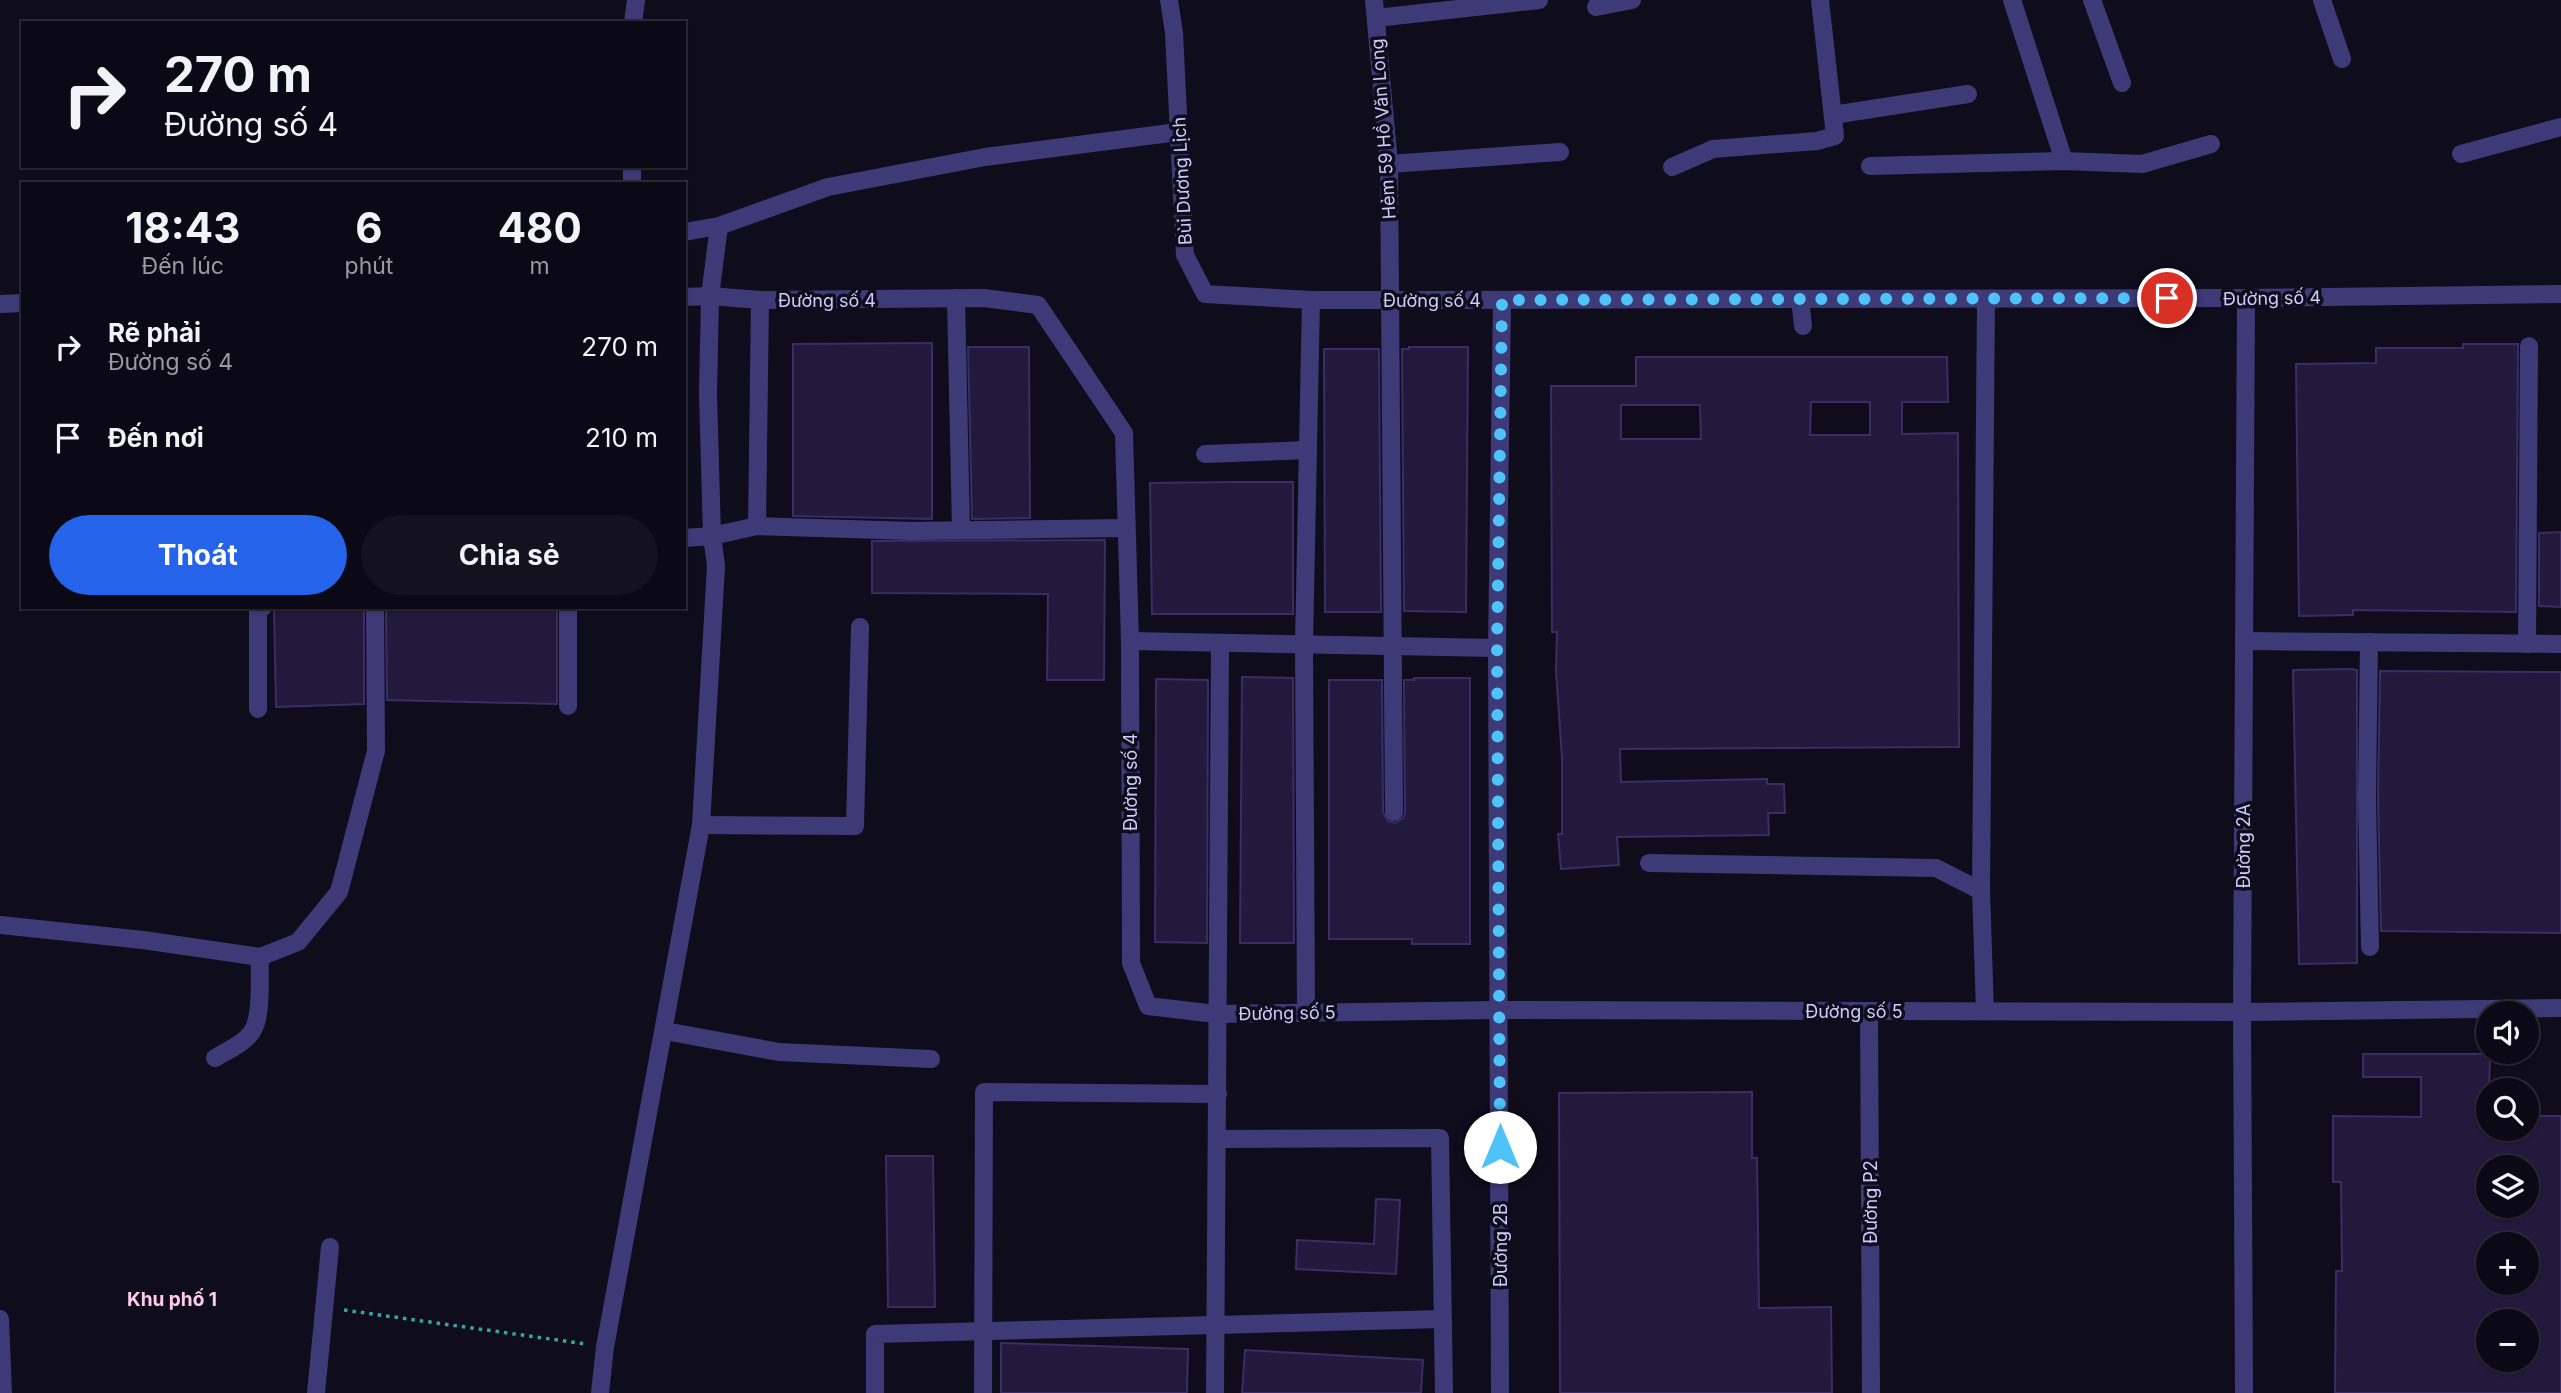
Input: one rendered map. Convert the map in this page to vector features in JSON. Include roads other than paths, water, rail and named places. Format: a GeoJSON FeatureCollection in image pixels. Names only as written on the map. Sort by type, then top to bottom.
{"type":"FeatureCollection","features":[{"type":"Feature","properties":{"kind":"street"},"geometry":{"type":"LineString","coordinates":[[633,21],[636,0]]}},
{"type":"Feature","properties":{"kind":"street","name":"Bùi Dương Lịch"},"geometry":{"type":"LineString","coordinates":[[1169,0],[1174,33],[1185,255],[1205,294],[1311,300]]}},
{"type":"Feature","properties":{"kind":"street"},"geometry":{"type":"LineString","coordinates":[[1375,9],[1539,0]]}},
{"type":"Feature","properties":{"kind":"street"},"geometry":{"type":"LineString","coordinates":[[1596,7],[1632,0]]}},
{"type":"Feature","properties":{"kind":"street"},"geometry":{"type":"LineString","coordinates":[[1672,167],[1713,149],[1817,141],[1835,136],[1820,0]]}},
{"type":"Feature","properties":{"kind":"street"},"geometry":{"type":"LineString","coordinates":[[2012,0],[2064,161]]}},
{"type":"Feature","properties":{"kind":"street"},"geometry":{"type":"LineString","coordinates":[[2092,0],[2122,83]]}},
{"type":"Feature","properties":{"kind":"street"},"geometry":{"type":"LineString","coordinates":[[2322,0],[2342,59]]}},
{"type":"Feature","properties":{"kind":"street","name":"Hẻm 59 Hồ Văn Long"},"geometry":{"type":"LineString","coordinates":[[1375,9],[1389,164],[1395,812]]}},
{"type":"Feature","properties":{"kind":"street"},"geometry":{"type":"LineString","coordinates":[[1833,115],[1968,94]]}},
{"type":"Feature","properties":{"kind":"street"},"geometry":{"type":"LineString","coordinates":[[2461,154],[2561,127]]}},
{"type":"Feature","properties":{"kind":"street"},"geometry":{"type":"LineString","coordinates":[[686,232],[719,226],[828,187],[985,157],[1178,132]]}},
{"type":"Feature","properties":{"kind":"street"},"geometry":{"type":"LineString","coordinates":[[1870,166],[2064,161],[2142,164],[2211,144]]}},
{"type":"Feature","properties":{"kind":"street"},"geometry":{"type":"LineString","coordinates":[[1389,164],[1560,152]]}},
{"type":"Feature","properties":{"kind":"street"},"geometry":{"type":"LineString","coordinates":[[600,1393],[605,1347],[701,825],[716,566],[712,536],[708,394],[710,296],[719,226]]}},
{"type":"Feature","properties":{"kind":"street","name":"Đường số 4"},"geometry":{"type":"LineString","coordinates":[[1311,300],[2246,298],[2561,293]]}},
{"type":"Feature","properties":{"kind":"street","name":"Đường số 4"},"geometry":{"type":"LineString","coordinates":[[686,296],[760,300],[984,298],[1038,305],[1124,433],[1129,641],[1131,962],[1147,1006]]}},
{"type":"Feature","properties":{"kind":"street"},"geometry":{"type":"LineString","coordinates":[[956,298],[961,529]]}},
{"type":"Feature","properties":{"kind":"street","name":"Đường 2A"},"geometry":{"type":"LineString","coordinates":[[2244,1393],[2242,1012],[2246,298]]}},
{"type":"Feature","properties":{"kind":"street"},"geometry":{"type":"LineString","coordinates":[[1800,299],[1804,326]]}},
{"type":"Feature","properties":{"kind":"street"},"geometry":{"type":"LineString","coordinates":[[1985,1011],[1980,891],[1986,299]]}},
{"type":"Feature","properties":{"kind":"street"},"geometry":{"type":"LineString","coordinates":[[757,526],[760,300]]}},
{"type":"Feature","properties":{"kind":"street"},"geometry":{"type":"LineString","coordinates":[[1306,1013],[1304,644],[1311,300]]}},
{"type":"Feature","properties":{"kind":"street","name":"Đường 2B"},"geometry":{"type":"LineString","coordinates":[[1500,1393],[1497,648],[1502,300]]}},
{"type":"Feature","properties":{"kind":"street"},"geometry":{"type":"LineString","coordinates":[[0,304],[21,303]]}},
{"type":"Feature","properties":{"kind":"street"},"geometry":{"type":"LineString","coordinates":[[2527,644],[2529,346]]}},
{"type":"Feature","properties":{"kind":"street"},"geometry":{"type":"LineString","coordinates":[[1205,454],[1308,450]]}},
{"type":"Feature","properties":{"kind":"street"},"geometry":{"type":"LineString","coordinates":[[686,538],[712,536],[757,526],[912,531],[1126,528]]}},
{"type":"Feature","properties":{"kind":"street"},"geometry":{"type":"LineString","coordinates":[[258,709],[258,611],[260,609]]}},
{"type":"Feature","properties":{"kind":"street"},"geometry":{"type":"LineString","coordinates":[[0,925],[143,940],[260,957],[298,942],[340,892],[376,751],[375,609]]}},
{"type":"Feature","properties":{"kind":"street"},"geometry":{"type":"LineString","coordinates":[[568,609],[568,706]]}},
{"type":"Feature","properties":{"kind":"street"},"geometry":{"type":"LineString","coordinates":[[701,825],[855,826],[860,627]]}},
{"type":"Feature","properties":{"kind":"street"},"geometry":{"type":"LineString","coordinates":[[1129,641],[1497,648]]}},
{"type":"Feature","properties":{"kind":"street"},"geometry":{"type":"LineString","coordinates":[[2244,641],[2561,644]]}},
{"type":"Feature","properties":{"kind":"street"},"geometry":{"type":"LineString","coordinates":[[2369,642],[2367,797],[2370,947]]}},
{"type":"Feature","properties":{"kind":"street"},"geometry":{"type":"LineString","coordinates":[[1215,1393],[1220,643]]}},
{"type":"Feature","properties":{"kind":"street"},"geometry":{"type":"LineString","coordinates":[[1648,863],[1936,869],[1980,891]]}},
{"type":"Feature","properties":{"kind":"street"},"geometry":{"type":"LineString","coordinates":[[215,1058],[242,1042],[254,1029],[258,1012],[260,957]]}},
{"type":"Feature","properties":{"kind":"street","name":"Đường số 5"},"geometry":{"type":"LineString","coordinates":[[1147,1006],[1216,1014],[1500,1010],[2242,1012],[2561,1008]]}},
{"type":"Feature","properties":{"kind":"street","name":"Đường P2"},"geometry":{"type":"LineString","coordinates":[[1869,1012],[1871,1393]]}},
{"type":"Feature","properties":{"kind":"street"},"geometry":{"type":"LineString","coordinates":[[664,1031],[779,1052],[931,1059]]}},
{"type":"Feature","properties":{"kind":"street"},"geometry":{"type":"LineString","coordinates":[[982,1393],[984,1092],[1218,1094]]}},
{"type":"Feature","properties":{"kind":"street"},"geometry":{"type":"LineString","coordinates":[[1217,1139],[1440,1138],[1444,1393]]}},
{"type":"Feature","properties":{"kind":"street"},"geometry":{"type":"LineString","coordinates":[[316,1393],[330,1247]]}},
{"type":"Feature","properties":{"kind":"street"},"geometry":{"type":"LineString","coordinates":[[875,1393],[875,1334],[1443,1319]]}},
{"type":"Feature","properties":{"kind":"street"},"geometry":{"type":"LineString","coordinates":[[1,1321],[3,1393]]}},
{"type":"Feature","properties":{"kind":"district","name":"Khu phố 1"},"geometry":{"type":"Point","coordinates":[172,1299]}}]}
